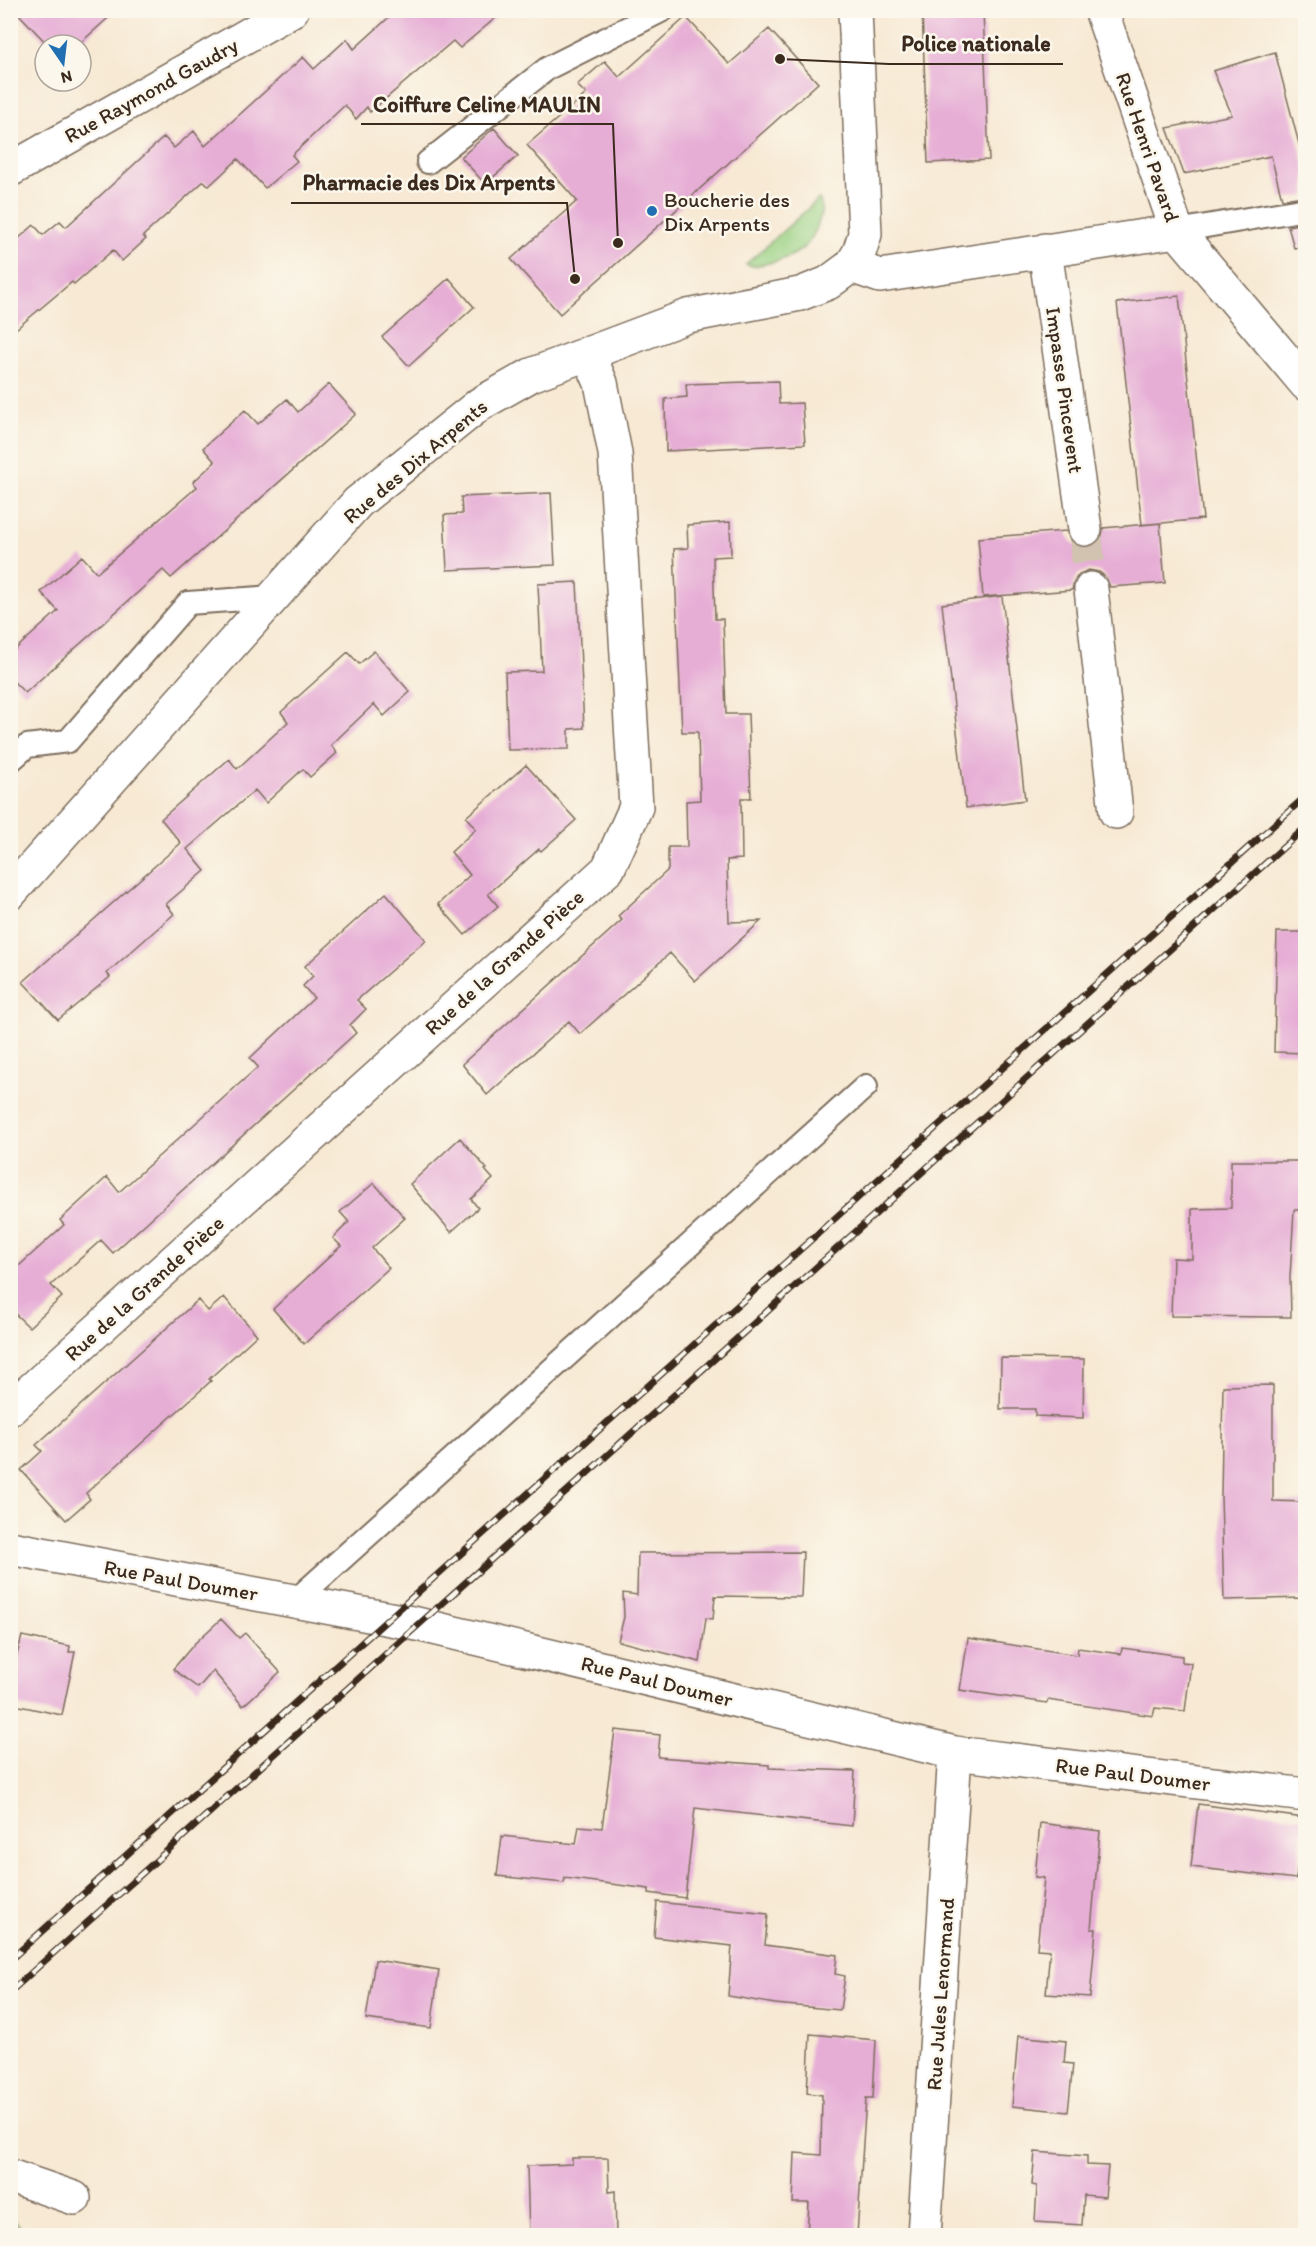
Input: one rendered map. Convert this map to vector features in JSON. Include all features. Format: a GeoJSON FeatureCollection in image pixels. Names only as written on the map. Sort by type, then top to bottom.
{"type":"FeatureCollection","features":[{"type":"Feature","properties":{"kind":"street","name":"Rue Raymond Gaudry"},"geometry":{"type":"LineString","coordinates":[[10,170],[292,10]]}},
{"type":"Feature","properties":{"kind":"street"},"geometry":{"type":"LineString","coordinates":[[855,10],[865,234],[859,253],[851,266],[879,276],[1177,231]]}},
{"type":"Feature","properties":{"kind":"street","name":"Rue Henri Pavard"},"geometry":{"type":"LineString","coordinates":[[1101,10],[1177,231],[1305,384]]}},
{"type":"Feature","properties":{"kind":"street","name":"Impasse Pincevent"},"geometry":{"type":"LineString","coordinates":[[1045,250],[1085,529]]}},
{"type":"Feature","properties":{"kind":"street","name":"Rue des Dix Arpents"},"geometry":{"type":"LineString","coordinates":[[10,892],[358,502],[480,404],[531,375],[588,353],[688,316],[800,294],[828,283],[851,266]]}},
{"type":"Feature","properties":{"kind":"street","name":"Rue de la Grande Pièce"},"geometry":{"type":"LineString","coordinates":[[10,1409],[608,869],[636,807],[615,453],[601,383],[588,353]]}},
{"type":"Feature","properties":{"kind":"street"},"geometry":{"type":"LineString","coordinates":[[1091,589],[1116,812]]}},
{"type":"Feature","properties":{"kind":"street","name":"Rue Paul Doumer"},"geometry":{"type":"LineString","coordinates":[[10,1548],[417,1624],[955,1753],[1305,1795]]}},
{"type":"Feature","properties":{"kind":"street","name":"Rue Jules Lenormand"},"geometry":{"type":"LineString","coordinates":[[924,2235],[955,1753]]}},
{"type":"Feature","properties":{"kind":"street"},"geometry":{"type":"LineString","coordinates":[[10,2176],[74,2198]]}},
{"type":"Feature","properties":{"kind":"lane"},"geometry":{"type":"LineString","coordinates":[[428,162],[548,68],[663,10]]}},
{"type":"Feature","properties":{"kind":"lane"},"geometry":{"type":"LineString","coordinates":[[1177,231],[1305,210]]}},
{"type":"Feature","properties":{"kind":"lane"},"geometry":{"type":"LineString","coordinates":[[10,760],[27,746],[68,741],[188,603],[274,597]]}},
{"type":"Feature","properties":{"kind":"lane"},"geometry":{"type":"LineString","coordinates":[[295,1601],[866,1086]]}},
{"type":"Feature","properties":{"kind":"green space"},"geometry":{"type":"Polygon","coordinates":[[[819,199],[821,213],[816,230],[801,250],[778,261],[757,266],[746,264],[819,199]]]}},
{"type":"Feature","properties":{"kind":"green space"},"geometry":{"type":"Polygon","coordinates":[[[11,2217],[28,2235],[11,2235],[11,2217]]]}},
{"type":"Feature","properties":{"kind":"building"},"geometry":{"type":"Polygon","coordinates":[[[15,10],[117,10],[91,33],[37,33],[15,10]]]}},
{"type":"Feature","properties":{"kind":"building"},"geometry":{"type":"Polygon","coordinates":[[[397,10],[505,10],[460,48],[453,41],[370,112],[367,107],[356,119],[345,105],[292,155],[297,161],[265,188],[238,159],[209,186],[204,181],[143,236],[146,239],[122,261],[113,250],[10,334],[10,246],[34,225],[43,235],[60,221],[66,227],[164,137],[174,148],[194,131],[205,146],[303,57],[314,69],[347,39],[354,49],[397,10]]]}},
{"type":"Feature","properties":{"kind":"building"},"geometry":{"type":"Polygon","coordinates":[[[922,10],[983,10],[989,160],[928,163],[922,10]]]}},
{"type":"Feature","properties":{"kind":"building"},"geometry":{"type":"Polygon","coordinates":[[[686,17],[729,64],[769,29],[818,83],[560,314],[511,259],[577,201],[527,145],[586,94],[577,85],[605,61],[619,77],[686,17]]]}},
{"type":"Feature","properties":{"kind":"building"},"geometry":{"type":"Polygon","coordinates":[[[1275,52],[1305,167],[1305,196],[1282,199],[1271,156],[1184,174],[1167,128],[1232,115],[1213,71],[1275,52]]]}},
{"type":"Feature","properties":{"kind":"building"},"geometry":{"type":"Polygon","coordinates":[[[494,128],[518,156],[485,184],[461,157],[494,128]]]}},
{"type":"Feature","properties":{"kind":"building"},"geometry":{"type":"Polygon","coordinates":[[[1305,223],[1305,247],[1294,248],[1288,226],[1305,223]]]}},
{"type":"Feature","properties":{"kind":"building"},"geometry":{"type":"Polygon","coordinates":[[[449,278],[474,307],[409,366],[382,337],[449,278]]]}},
{"type":"Feature","properties":{"kind":"building"},"geometry":{"type":"Polygon","coordinates":[[[1179,296],[1203,519],[1142,525],[1117,303],[1179,296]]]}},
{"type":"Feature","properties":{"kind":"building"},"geometry":{"type":"Polygon","coordinates":[[[778,381],[779,404],[802,403],[805,444],[666,451],[665,399],[687,397],[686,384],[778,381]]]}},
{"type":"Feature","properties":{"kind":"building"},"geometry":{"type":"Polygon","coordinates":[[[329,384],[356,414],[171,578],[163,570],[25,693],[10,678],[10,654],[58,611],[41,592],[82,556],[97,573],[197,487],[193,482],[215,462],[203,448],[245,410],[258,424],[287,399],[298,412],[329,384]]]}},
{"type":"Feature","properties":{"kind":"building"},"geometry":{"type":"Polygon","coordinates":[[[551,493],[555,565],[447,570],[444,515],[462,514],[461,497],[551,493]]]}},
{"type":"Feature","properties":{"kind":"building"},"geometry":{"type":"Polygon","coordinates":[[[730,522],[731,556],[713,557],[715,619],[723,619],[726,714],[748,714],[751,798],[741,798],[742,859],[727,860],[729,922],[761,921],[695,981],[670,953],[580,1034],[569,1021],[487,1095],[462,1064],[622,920],[618,916],[668,870],[668,847],[687,847],[686,801],[700,800],[698,732],[682,732],[674,549],[688,548],[687,525],[730,522]]]}},
{"type":"Feature","properties":{"kind":"building"},"geometry":{"type":"Polygon","coordinates":[[[1160,523],[1165,583],[1110,587],[1106,577],[1099,572],[1089,570],[1079,574],[1072,590],[983,597],[978,538],[1066,531],[1071,541],[1079,547],[1087,548],[1097,543],[1102,536],[1103,528],[1160,523]]]}},
{"type":"Feature","properties":{"kind":"building"},"geometry":{"type":"Polygon","coordinates":[[[577,582],[584,728],[569,729],[569,749],[508,750],[505,672],[542,671],[538,584],[577,582]]]}},
{"type":"Feature","properties":{"kind":"building"},"geometry":{"type":"Polygon","coordinates":[[[1002,596],[1025,800],[966,808],[942,604],[1002,596]]]}},
{"type":"Feature","properties":{"kind":"building"},"geometry":{"type":"Polygon","coordinates":[[[374,651],[410,692],[384,716],[374,704],[331,745],[337,753],[310,777],[303,769],[266,803],[255,790],[187,849],[205,871],[166,904],[174,914],[107,973],[110,977],[58,1020],[23,982],[181,843],[161,819],[229,759],[237,769],[288,722],[281,712],[348,652],[359,664],[374,651]]]}},
{"type":"Feature","properties":{"kind":"building"},"geometry":{"type":"Polygon","coordinates":[[[526,765],[576,820],[488,894],[498,906],[465,935],[438,904],[470,875],[451,852],[476,829],[466,817],[526,765]]]}},
{"type":"Feature","properties":{"kind":"building"},"geometry":{"type":"Polygon","coordinates":[[[386,893],[426,940],[357,1000],[366,1009],[350,1025],[356,1033],[113,1253],[101,1240],[51,1285],[62,1297],[29,1327],[10,1309],[10,1274],[64,1225],[60,1220],[107,1177],[119,1192],[258,1067],[250,1058],[314,998],[303,986],[313,976],[305,966],[386,893]]]}},
{"type":"Feature","properties":{"kind":"building"},"geometry":{"type":"Polygon","coordinates":[[[1277,932],[1305,932],[1305,1053],[1274,1052],[1277,932]]]}},
{"type":"Feature","properties":{"kind":"building"},"geometry":{"type":"Polygon","coordinates":[[[460,1138],[493,1179],[471,1199],[478,1208],[451,1232],[410,1184],[460,1138]]]}},
{"type":"Feature","properties":{"kind":"building"},"geometry":{"type":"Polygon","coordinates":[[[1231,1161],[1305,1161],[1305,1210],[1294,1210],[1290,1277],[1291,1317],[1171,1316],[1173,1258],[1192,1259],[1192,1209],[1231,1208],[1231,1161]]]}},
{"type":"Feature","properties":{"kind":"building"},"geometry":{"type":"Polygon","coordinates":[[[374,1183],[405,1218],[372,1248],[389,1268],[304,1344],[273,1309],[341,1246],[333,1238],[349,1222],[340,1212],[374,1183]]]}},
{"type":"Feature","properties":{"kind":"building"},"geometry":{"type":"Polygon","coordinates":[[[224,1297],[257,1335],[209,1379],[211,1381],[86,1493],[90,1499],[66,1520],[21,1470],[42,1451],[36,1445],[198,1300],[208,1311],[224,1297]]]}},
{"type":"Feature","properties":{"kind":"building"},"geometry":{"type":"Polygon","coordinates":[[[1001,1358],[1084,1359],[1083,1418],[1035,1416],[1035,1409],[1000,1409],[1001,1358]]]}},
{"type":"Feature","properties":{"kind":"building"},"geometry":{"type":"Polygon","coordinates":[[[1273,1385],[1273,1501],[1305,1502],[1305,1598],[1224,1600],[1221,1496],[1223,1386],[1273,1385]]]}},
{"type":"Feature","properties":{"kind":"building"},"geometry":{"type":"Polygon","coordinates":[[[803,1552],[801,1597],[715,1596],[713,1619],[706,1618],[700,1662],[618,1641],[624,1617],[623,1593],[637,1595],[638,1553],[803,1552]]]}},
{"type":"Feature","properties":{"kind":"building"},"geometry":{"type":"Polygon","coordinates":[[[221,1619],[239,1638],[245,1633],[280,1672],[243,1706],[213,1671],[198,1688],[173,1669],[195,1643],[221,1619]]]}},
{"type":"Feature","properties":{"kind":"building"},"geometry":{"type":"Polygon","coordinates":[[[22,1636],[70,1646],[69,1652],[75,1652],[62,1715],[10,1704],[10,1653],[17,1655],[22,1636]]]}},
{"type":"Feature","properties":{"kind":"building"},"geometry":{"type":"Polygon","coordinates":[[[968,1638],[1077,1655],[1078,1648],[1121,1654],[1122,1648],[1182,1656],[1182,1662],[1191,1663],[1185,1711],[1155,1708],[1153,1716],[1048,1700],[1047,1703],[960,1690],[968,1638]]]}},
{"type":"Feature","properties":{"kind":"building"},"geometry":{"type":"Polygon","coordinates":[[[615,1730],[660,1735],[658,1757],[769,1765],[769,1768],[855,1771],[852,1826],[695,1808],[685,1898],[649,1893],[649,1889],[565,1878],[564,1883],[497,1876],[502,1836],[576,1844],[579,1826],[602,1828],[615,1730]]]}},
{"type":"Feature","properties":{"kind":"building"},"geometry":{"type":"Polygon","coordinates":[[[1198,1804],[1304,1818],[1296,1879],[1191,1867],[1198,1804]]]}},
{"type":"Feature","properties":{"kind":"building"},"geometry":{"type":"Polygon","coordinates":[[[1040,1823],[1100,1831],[1091,1929],[1096,1929],[1090,1997],[1046,1994],[1050,1950],[1037,1949],[1044,1878],[1035,1877],[1040,1823]]]}},
{"type":"Feature","properties":{"kind":"building"},"geometry":{"type":"Polygon","coordinates":[[[657,1902],[768,1914],[765,1945],[837,1955],[835,1974],[845,1976],[840,2010],[775,2004],[728,1996],[732,1946],[654,1937],[657,1902]]]}},
{"type":"Feature","properties":{"kind":"building"},"geometry":{"type":"Polygon","coordinates":[[[375,1960],[439,1970],[431,2028],[366,2019],[375,1960]]]}},
{"type":"Feature","properties":{"kind":"building"},"geometry":{"type":"Polygon","coordinates":[[[810,2034],[876,2040],[873,2098],[866,2098],[857,2235],[807,2235],[809,2203],[793,2203],[795,2153],[821,2155],[822,2095],[807,2093],[810,2034]]]}},
{"type":"Feature","properties":{"kind":"building"},"geometry":{"type":"Polygon","coordinates":[[[1018,2036],[1066,2041],[1064,2063],[1073,2064],[1068,2112],[1012,2106],[1018,2036]]]}},
{"type":"Feature","properties":{"kind":"building"},"geometry":{"type":"Polygon","coordinates":[[[1035,2152],[1087,2156],[1087,2165],[1108,2166],[1105,2197],[1084,2195],[1082,2225],[1035,2222],[1037,2186],[1032,2185],[1035,2152]]]}},
{"type":"Feature","properties":{"kind":"building"},"geometry":{"type":"Polygon","coordinates":[[[572,2158],[608,2158],[609,2192],[615,2191],[616,2235],[529,2235],[527,2166],[572,2164],[572,2158]]]}},
{"type":"Feature","properties":{"kind":"tunnel"},"geometry":{"type":"LineString","coordinates":[[1085,529],[1091,589]]}},
{"type":"Feature","properties":{"kind":"railway"},"geometry":{"type":"LineString","coordinates":[[10,1960],[1306,796]]}},
{"type":"Feature","properties":{"kind":"railway"},"geometry":{"type":"LineString","coordinates":[[10,1992],[1306,827]]}},
{"type":"Feature","properties":{"kind":"place","name":"Police nationale"},"geometry":{"type":"Point","coordinates":[780,59]}},
{"type":"Feature","properties":{"kind":"place","name":"Boucherie des Dix Arpents"},"geometry":{"type":"Point","coordinates":[652,211]}},
{"type":"Feature","properties":{"kind":"place","name":"Coiffure Celine MAULIN"},"geometry":{"type":"Point","coordinates":[618,243]}},
{"type":"Feature","properties":{"kind":"place","name":"Pharmacie des Dix Arpents"},"geometry":{"type":"Point","coordinates":[575,279]}}]}
